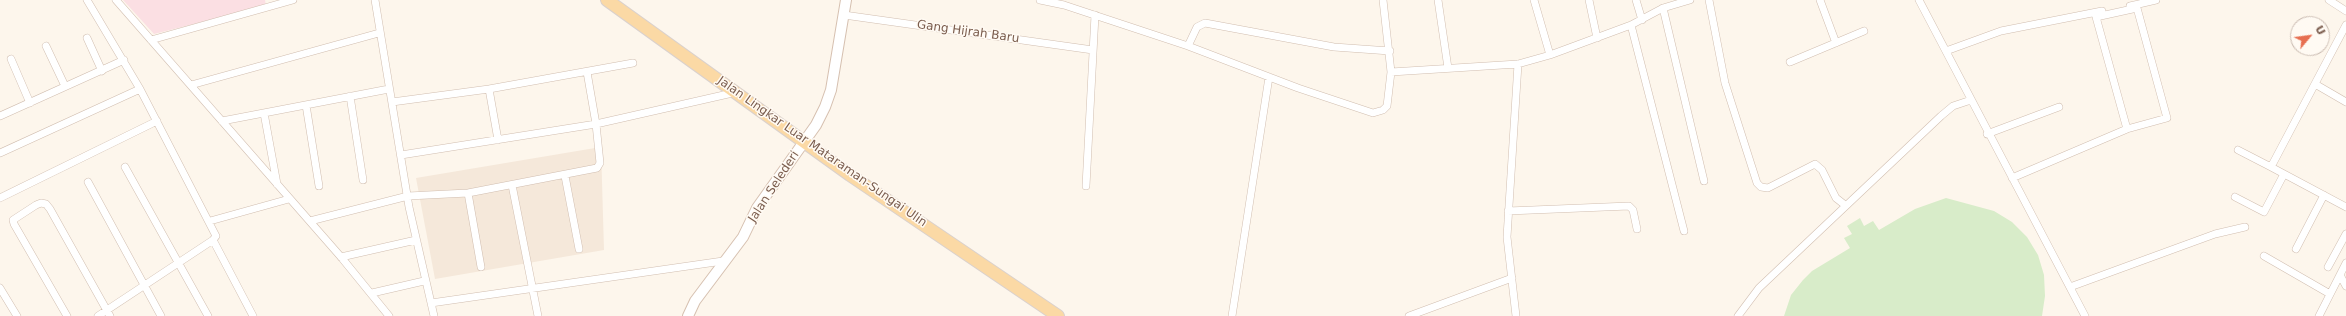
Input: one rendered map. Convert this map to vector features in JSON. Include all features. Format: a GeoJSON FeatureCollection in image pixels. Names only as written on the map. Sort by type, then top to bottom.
{"type":"FeatureCollection","features":[{"type":"Feature","properties":{"kind":"main road","name":"Jalan Lingkar Luar Mataraman-Sungai Ulin"},"geometry":{"type":"LineString","coordinates":[[607,0],[679,54],[737,92],[804,142],[1058,316]]}},
{"type":"Feature","properties":{"kind":"street"},"geometry":{"type":"LineString","coordinates":[[87,0],[140,89],[216,236],[213,240],[145,286],[109,314],[98,316]]}},
{"type":"Feature","properties":{"kind":"street"},"geometry":{"type":"LineString","coordinates":[[116,0],[289,199],[310,221],[390,316]]}},
{"type":"Feature","properties":{"kind":"street"},"geometry":{"type":"LineString","coordinates":[[151,40],[293,0]]}},
{"type":"Feature","properties":{"kind":"street"},"geometry":{"type":"LineString","coordinates":[[375,0],[379,33],[416,240],[424,281],[434,316]]}},
{"type":"Feature","properties":{"kind":"street","name":"Jalan Selederi"},"geometry":{"type":"LineString","coordinates":[[688,316],[695,300],[742,237],[757,208],[804,142],[825,108],[846,0]]}},
{"type":"Feature","properties":{"kind":"street"},"geometry":{"type":"LineString","coordinates":[[1040,0],[1064,3],[1095,16],[1188,46],[1269,77],[1373,112],[1383,110],[1387,106],[1391,72],[1390,51],[1383,0]]}},
{"type":"Feature","properties":{"kind":"street"},"geometry":{"type":"LineString","coordinates":[[1438,0],[1448,68]]}},
{"type":"Feature","properties":{"kind":"street"},"geometry":{"type":"LineString","coordinates":[[1534,0],[1550,55]]}},
{"type":"Feature","properties":{"kind":"street"},"geometry":{"type":"LineString","coordinates":[[1589,0],[1597,38]]}},
{"type":"Feature","properties":{"kind":"street"},"geometry":{"type":"LineString","coordinates":[[1636,0],[1642,20]]}},
{"type":"Feature","properties":{"kind":"street"},"geometry":{"type":"LineString","coordinates":[[1391,72],[1518,64],[1550,55],[1597,38],[1631,25],[1677,2],[1690,0]]}},
{"type":"Feature","properties":{"kind":"street"},"geometry":{"type":"LineString","coordinates":[[1709,0],[1724,83],[1757,183],[1761,187],[1768,188],[1815,164],[1822,170],[1836,198],[1845,205]]}},
{"type":"Feature","properties":{"kind":"street"},"geometry":{"type":"LineString","coordinates":[[1820,0],[1836,42]]}},
{"type":"Feature","properties":{"kind":"street"},"geometry":{"type":"LineString","coordinates":[[1919,0],[1987,134],[2085,316]]}},
{"type":"Feature","properties":{"kind":"street"},"geometry":{"type":"LineString","coordinates":[[1946,51],[2001,31],[2156,0]]}},
{"type":"Feature","properties":{"kind":"street"},"geometry":{"type":"LineString","coordinates":[[2329,0],[2345,7]]}},
{"type":"Feature","properties":{"kind":"street"},"geometry":{"type":"LineString","coordinates":[[1663,8],[1704,181]]}},
{"type":"Feature","properties":{"kind":"street"},"geometry":{"type":"LineString","coordinates":[[2012,178],[2127,129],[2166,118],[2137,8],[2096,17],[2127,129]]}},
{"type":"Feature","properties":{"kind":"street","name":"Gang Hijrah Baru"},"geometry":{"type":"LineString","coordinates":[[844,15],[1093,50]]}},
{"type":"Feature","properties":{"kind":"street"},"geometry":{"type":"LineString","coordinates":[[1086,186],[1095,16]]}},
{"type":"Feature","properties":{"kind":"street"},"geometry":{"type":"LineString","coordinates":[[1188,46],[1197,27],[1205,23],[1334,47],[1390,51]]}},
{"type":"Feature","properties":{"kind":"street"},"geometry":{"type":"LineString","coordinates":[[1631,25],[1684,231]]}},
{"type":"Feature","properties":{"kind":"street"},"geometry":{"type":"LineString","coordinates":[[2271,167],[2346,25]]}},
{"type":"Feature","properties":{"kind":"street"},"geometry":{"type":"LineString","coordinates":[[1790,62],[1864,31]]}},
{"type":"Feature","properties":{"kind":"street"},"geometry":{"type":"LineString","coordinates":[[191,85],[379,33]]}},
{"type":"Feature","properties":{"kind":"street"},"geometry":{"type":"LineString","coordinates":[[88,38],[102,71]]}},
{"type":"Feature","properties":{"kind":"street"},"geometry":{"type":"LineString","coordinates":[[46,46],[65,86]]}},
{"type":"Feature","properties":{"kind":"street"},"geometry":{"type":"LineString","coordinates":[[11,59],[30,103]]}},
{"type":"Feature","properties":{"kind":"street"},"geometry":{"type":"LineString","coordinates":[[0,116],[124,60]]}},
{"type":"Feature","properties":{"kind":"street"},"geometry":{"type":"LineString","coordinates":[[392,102],[489,89],[633,63]]}},
{"type":"Feature","properties":{"kind":"street"},"geometry":{"type":"LineString","coordinates":[[1516,316],[1507,236],[1518,64]]}},
{"type":"Feature","properties":{"kind":"street"},"geometry":{"type":"LineString","coordinates":[[310,221],[408,196],[468,193],[565,176],[597,168],[600,163],[596,124],[587,72]]}},
{"type":"Feature","properties":{"kind":"street"},"geometry":{"type":"LineString","coordinates":[[1232,316],[1269,77]]}},
{"type":"Feature","properties":{"kind":"street"},"geometry":{"type":"LineString","coordinates":[[2315,84],[2346,102]]}},
{"type":"Feature","properties":{"kind":"street"},"geometry":{"type":"LineString","coordinates":[[0,153],[140,89]]}},
{"type":"Feature","properties":{"kind":"street"},"geometry":{"type":"LineString","coordinates":[[222,121],[389,89]]}},
{"type":"Feature","properties":{"kind":"street"},"geometry":{"type":"LineString","coordinates":[[489,89],[498,140]]}},
{"type":"Feature","properties":{"kind":"street"},"geometry":{"type":"LineString","coordinates":[[401,155],[596,124],[737,92]]}},
{"type":"Feature","properties":{"kind":"street"},"geometry":{"type":"LineString","coordinates":[[350,96],[363,180]]}},
{"type":"Feature","properties":{"kind":"street"},"geometry":{"type":"LineString","coordinates":[[1738,316],[1759,288],[1845,205],[1941,116],[1953,106],[1971,100]]}},
{"type":"Feature","properties":{"kind":"street"},"geometry":{"type":"LineString","coordinates":[[306,105],[319,186]]}},
{"type":"Feature","properties":{"kind":"street"},"geometry":{"type":"LineString","coordinates":[[1987,134],[2059,107]]}},
{"type":"Feature","properties":{"kind":"street"},"geometry":{"type":"LineString","coordinates":[[264,113],[277,184]]}},
{"type":"Feature","properties":{"kind":"street"},"geometry":{"type":"LineString","coordinates":[[0,198],[157,121]]}},
{"type":"Feature","properties":{"kind":"street"},"geometry":{"type":"LineString","coordinates":[[2238,150],[2346,207]]}},
{"type":"Feature","properties":{"kind":"street"},"geometry":{"type":"LineString","coordinates":[[125,167],[208,316]]}},
{"type":"Feature","properties":{"kind":"street"},"geometry":{"type":"LineString","coordinates":[[2235,197],[2264,212],[2284,174]]}},
{"type":"Feature","properties":{"kind":"street"},"geometry":{"type":"LineString","coordinates":[[565,176],[579,249]]}},
{"type":"Feature","properties":{"kind":"street"},"geometry":{"type":"LineString","coordinates":[[88,182],[161,316]]}},
{"type":"Feature","properties":{"kind":"street"},"geometry":{"type":"LineString","coordinates":[[512,185],[538,316]]}},
{"type":"Feature","properties":{"kind":"street"},"geometry":{"type":"LineString","coordinates":[[468,193],[481,267]]}},
{"type":"Feature","properties":{"kind":"street"},"geometry":{"type":"LineString","coordinates":[[2296,249],[2324,195]]}},
{"type":"Feature","properties":{"kind":"street"},"geometry":{"type":"LineString","coordinates":[[210,222],[289,199]]}},
{"type":"Feature","properties":{"kind":"street"},"geometry":{"type":"LineString","coordinates":[[67,316],[14,224],[13,220],[36,205],[46,204],[50,209],[109,314]]}},
{"type":"Feature","properties":{"kind":"street"},"geometry":{"type":"LineString","coordinates":[[1508,211],[1629,206],[1633,210],[1637,229]]}},
{"type":"Feature","properties":{"kind":"street"},"geometry":{"type":"LineString","coordinates":[[2070,287],[2216,234],[2245,227]]}},
{"type":"Feature","properties":{"kind":"street"},"geometry":{"type":"LineString","coordinates":[[2328,267],[2346,234]]}},
{"type":"Feature","properties":{"kind":"street"},"geometry":{"type":"LineString","coordinates":[[213,240],[253,316]]}},
{"type":"Feature","properties":{"kind":"street"},"geometry":{"type":"LineString","coordinates":[[341,257],[416,240]]}},
{"type":"Feature","properties":{"kind":"street"},"geometry":{"type":"LineString","coordinates":[[2264,256],[2330,294]]}},
{"type":"Feature","properties":{"kind":"street"},"geometry":{"type":"LineString","coordinates":[[431,303],[723,261]]}},
{"type":"Feature","properties":{"kind":"street"},"geometry":{"type":"LineString","coordinates":[[2319,316],[2346,263]]}},
{"type":"Feature","properties":{"kind":"street"},"geometry":{"type":"LineString","coordinates":[[2340,275],[2346,286]]}},
{"type":"Feature","properties":{"kind":"street"},"geometry":{"type":"LineString","coordinates":[[1409,316],[1512,278]]}},
{"type":"Feature","properties":{"kind":"street"},"geometry":{"type":"LineString","coordinates":[[372,293],[424,281]]}},
{"type":"Feature","properties":{"kind":"street"},"geometry":{"type":"LineString","coordinates":[[0,288],[17,316]]}},
{"type":"Feature","properties":{"kind":"shaded area"},"geometry":{"type":"Polygon","coordinates":[[[123,0],[265,0],[266,6],[154,34],[123,0]]]}},
{"type":"Feature","properties":{"kind":"shaded area"},"geometry":{"type":"Polygon","coordinates":[[[601,147],[604,250],[435,279],[416,178],[601,147]]]}},
{"type":"Feature","properties":{"kind":"green space"},"geometry":{"type":"Polygon","coordinates":[[[1946,198],[1994,211],[2012,222],[2027,237],[2038,255],[2044,275],[2045,296],[2042,316],[1784,316],[1791,295],[1803,280],[1812,271],[1850,248],[1844,238],[1852,234],[1847,226],[1860,218],[1864,226],[1873,221],[1879,230],[1915,209],[1946,198]]]}}]}
